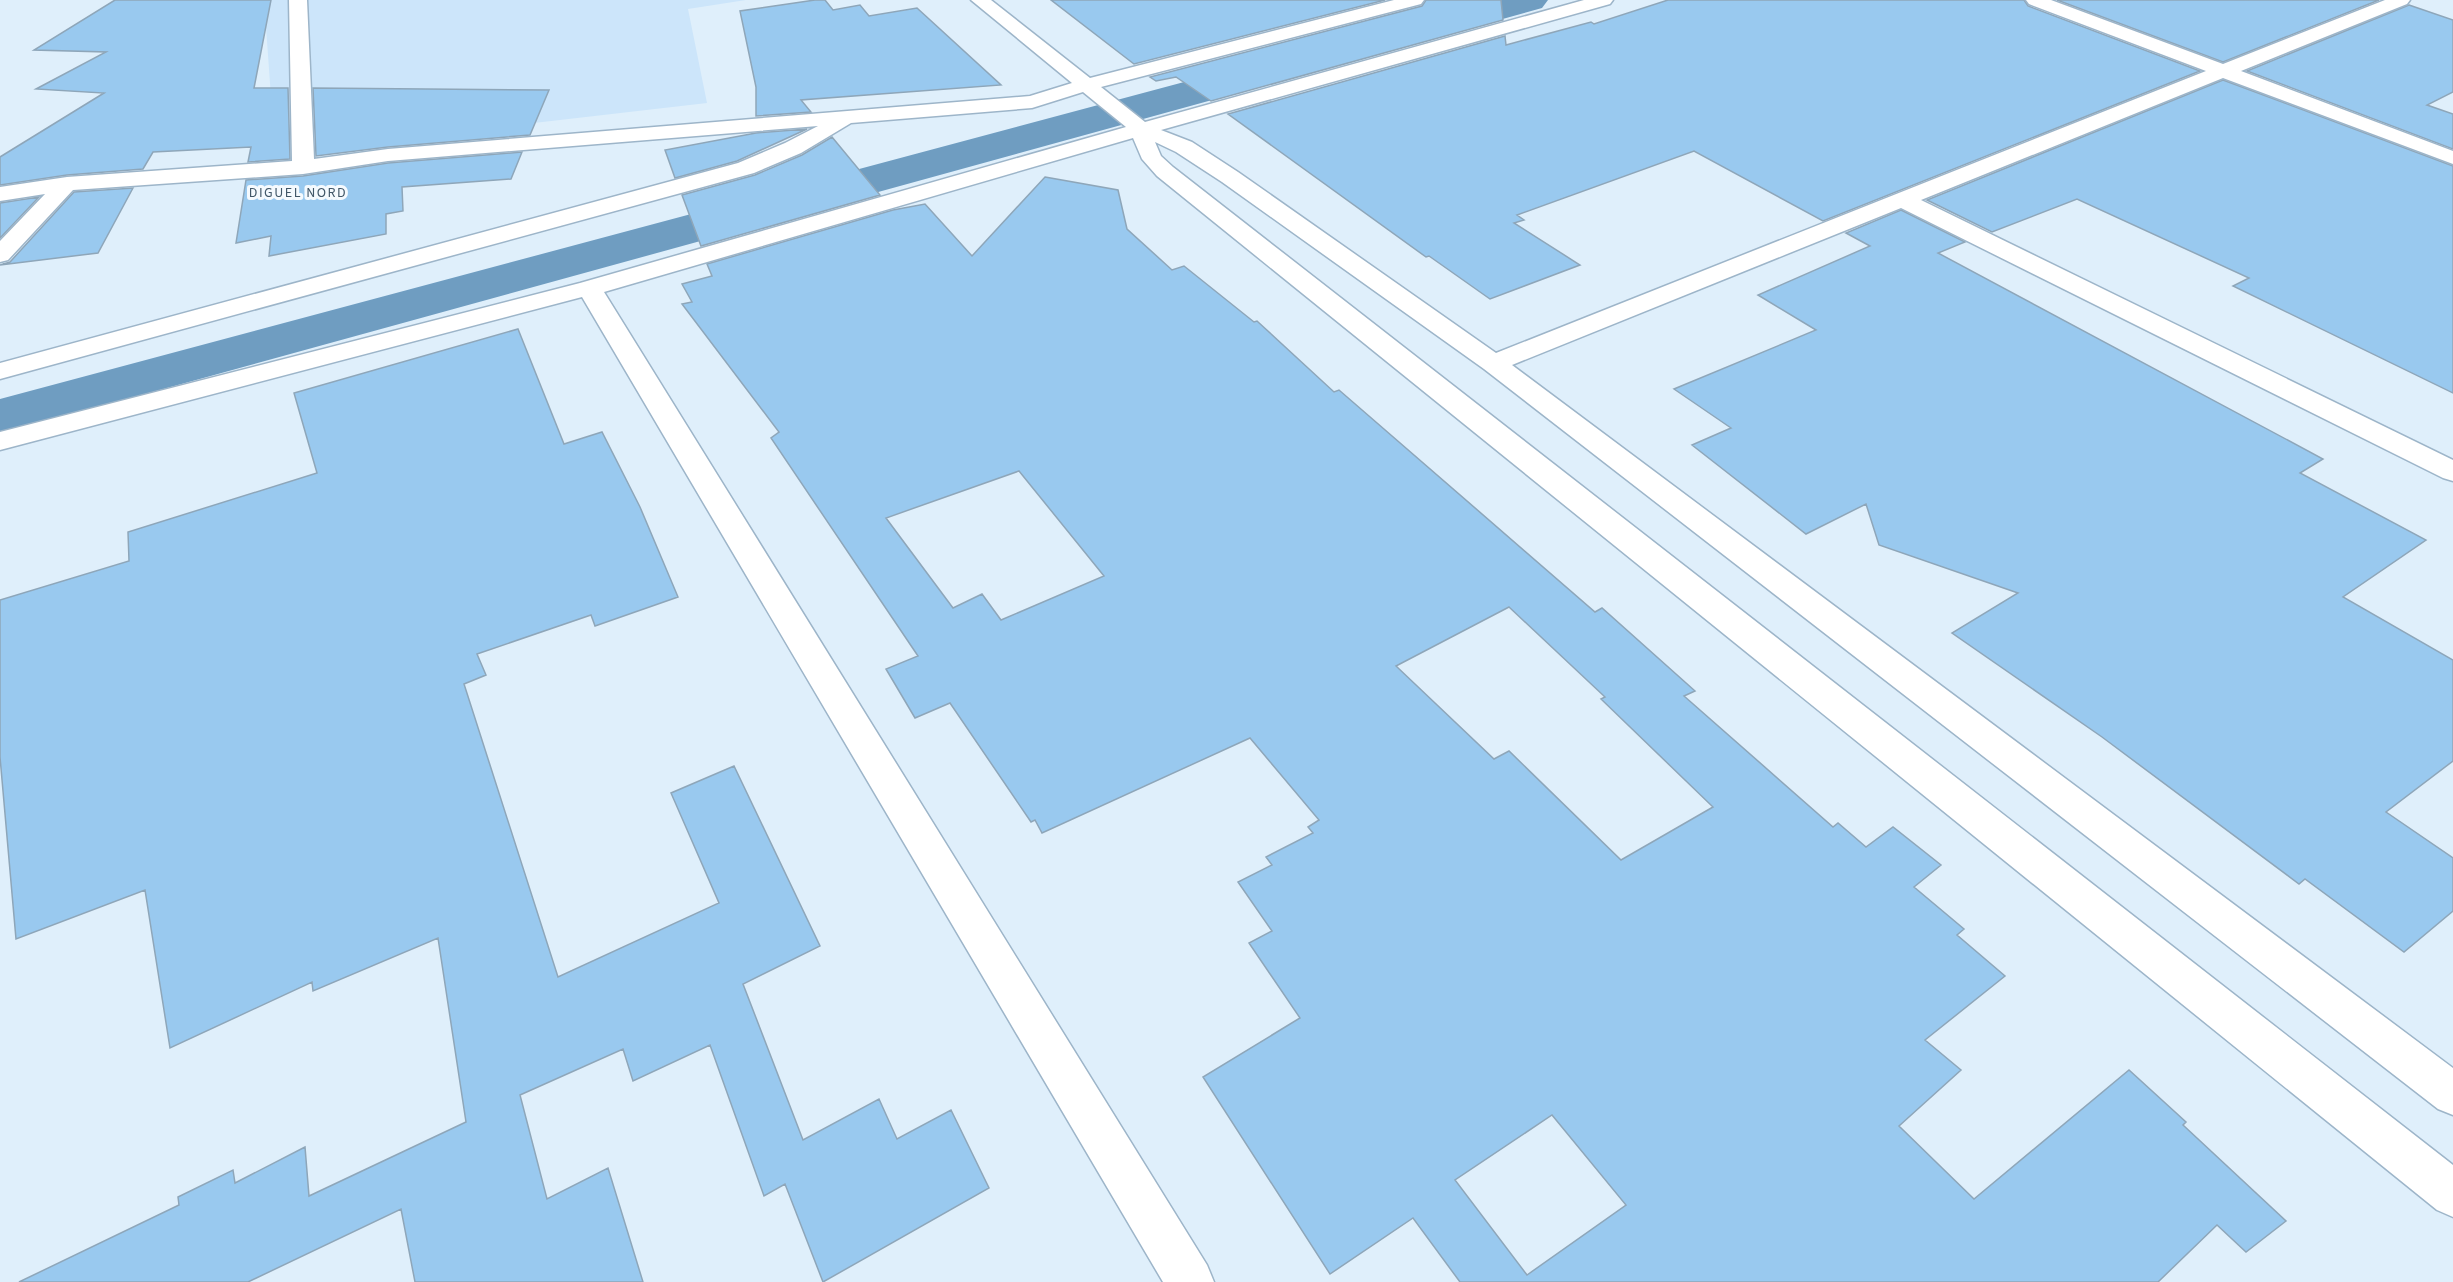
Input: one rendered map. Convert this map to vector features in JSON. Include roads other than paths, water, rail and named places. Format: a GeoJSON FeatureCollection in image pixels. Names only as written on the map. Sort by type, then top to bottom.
{"type":"FeatureCollection","features":[{"type":"Feature","properties":{"kind":"street"},"geometry":{"type":"LineString","coordinates":[[298,0],[303,167]]}},
{"type":"Feature","properties":{"kind":"street"},"geometry":{"type":"LineString","coordinates":[[980,0],[1136,124],[1184,147],[1230,177],[1493,363],[2453,1094]]}},
{"type":"Feature","properties":{"kind":"street"},"geometry":{"type":"LineString","coordinates":[[0,194],[67,184],[303,167],[388,155],[1032,102],[1086,85],[1415,0]]}},
{"type":"Feature","properties":{"kind":"street"},"geometry":{"type":"LineString","coordinates":[[0,441],[589,288],[1136,124],[1604,0]]}},
{"type":"Feature","properties":{"kind":"street"},"geometry":{"type":"LineString","coordinates":[[2035,0],[2222,73],[2453,158]]}},
{"type":"Feature","properties":{"kind":"street"},"geometry":{"type":"LineString","coordinates":[[1493,363],[2401,0]]}},
{"type":"Feature","properties":{"kind":"street"},"geometry":{"type":"LineString","coordinates":[[0,371],[746,168],[793,148],[852,116]]}},
{"type":"Feature","properties":{"kind":"street"},"geometry":{"type":"LineString","coordinates":[[1136,124],[1151,159],[2453,1194]]}},
{"type":"Feature","properties":{"kind":"street"},"geometry":{"type":"LineString","coordinates":[[0,182],[67,184]]}},
{"type":"Feature","properties":{"kind":"street"},"geometry":{"type":"LineString","coordinates":[[0,255],[67,184]]}},
{"type":"Feature","properties":{"kind":"street"},"geometry":{"type":"LineString","coordinates":[[1901,199],[2453,472]]}},
{"type":"Feature","properties":{"kind":"street"},"geometry":{"type":"LineString","coordinates":[[589,288],[1190,1282]]}},
{"type":"Feature","properties":{"kind":"waterway"},"geometry":{"type":"LineString","coordinates":[[1409,33],[1529,0]]}},
{"type":"Feature","properties":{"kind":"waterway"},"geometry":{"type":"LineString","coordinates":[[0,417],[1289,66]]}},
{"type":"Feature","properties":{"kind":"district","name":"DIGUEL NORD"},"geometry":{"type":"Point","coordinates":[298,193]}}]}
